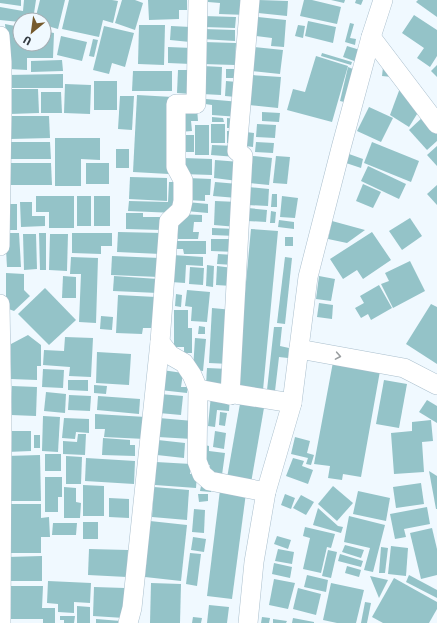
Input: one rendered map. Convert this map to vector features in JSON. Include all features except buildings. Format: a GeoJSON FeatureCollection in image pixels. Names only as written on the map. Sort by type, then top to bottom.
{"type":"FeatureCollection","features":[{"type":"Feature","properties":{"kind":"street"},"geometry":{"type":"LineString","coordinates":[[128,623],[132,608],[160,342],[169,221],[180,210],[183,201],[183,180],[176,167],[176,104],[196,104],[198,0]]}},
{"type":"Feature","properties":{"kind":"street"},"geometry":{"type":"LineString","coordinates":[[230,396],[243,156],[237,151],[250,0]]}},
{"type":"Feature","properties":{"kind":"street"},"geometry":{"type":"LineString","coordinates":[[248,623],[254,562],[266,492],[292,403],[308,277],[371,37],[383,0]]}},
{"type":"Feature","properties":{"kind":"street"},"geometry":{"type":"LineString","coordinates":[[0,36],[0,246]]}},
{"type":"Feature","properties":{"kind":"street"},"geometry":{"type":"LineString","coordinates":[[371,37],[437,124]]}},
{"type":"Feature","properties":{"kind":"street"},"geometry":{"type":"LineString","coordinates":[[0,304],[2,421],[1,623]]}},
{"type":"Feature","properties":{"kind":"street"},"geometry":{"type":"LineString","coordinates":[[160,342],[170,356],[184,362],[198,389],[197,461],[202,474],[210,481],[266,492]]}},
{"type":"Feature","properties":{"kind":"street"},"geometry":{"type":"LineString","coordinates":[[299,349],[404,368],[437,385]]}},
{"type":"Feature","properties":{"kind":"street"},"geometry":{"type":"LineString","coordinates":[[198,389],[230,396],[234,394],[292,403]]}}]}
